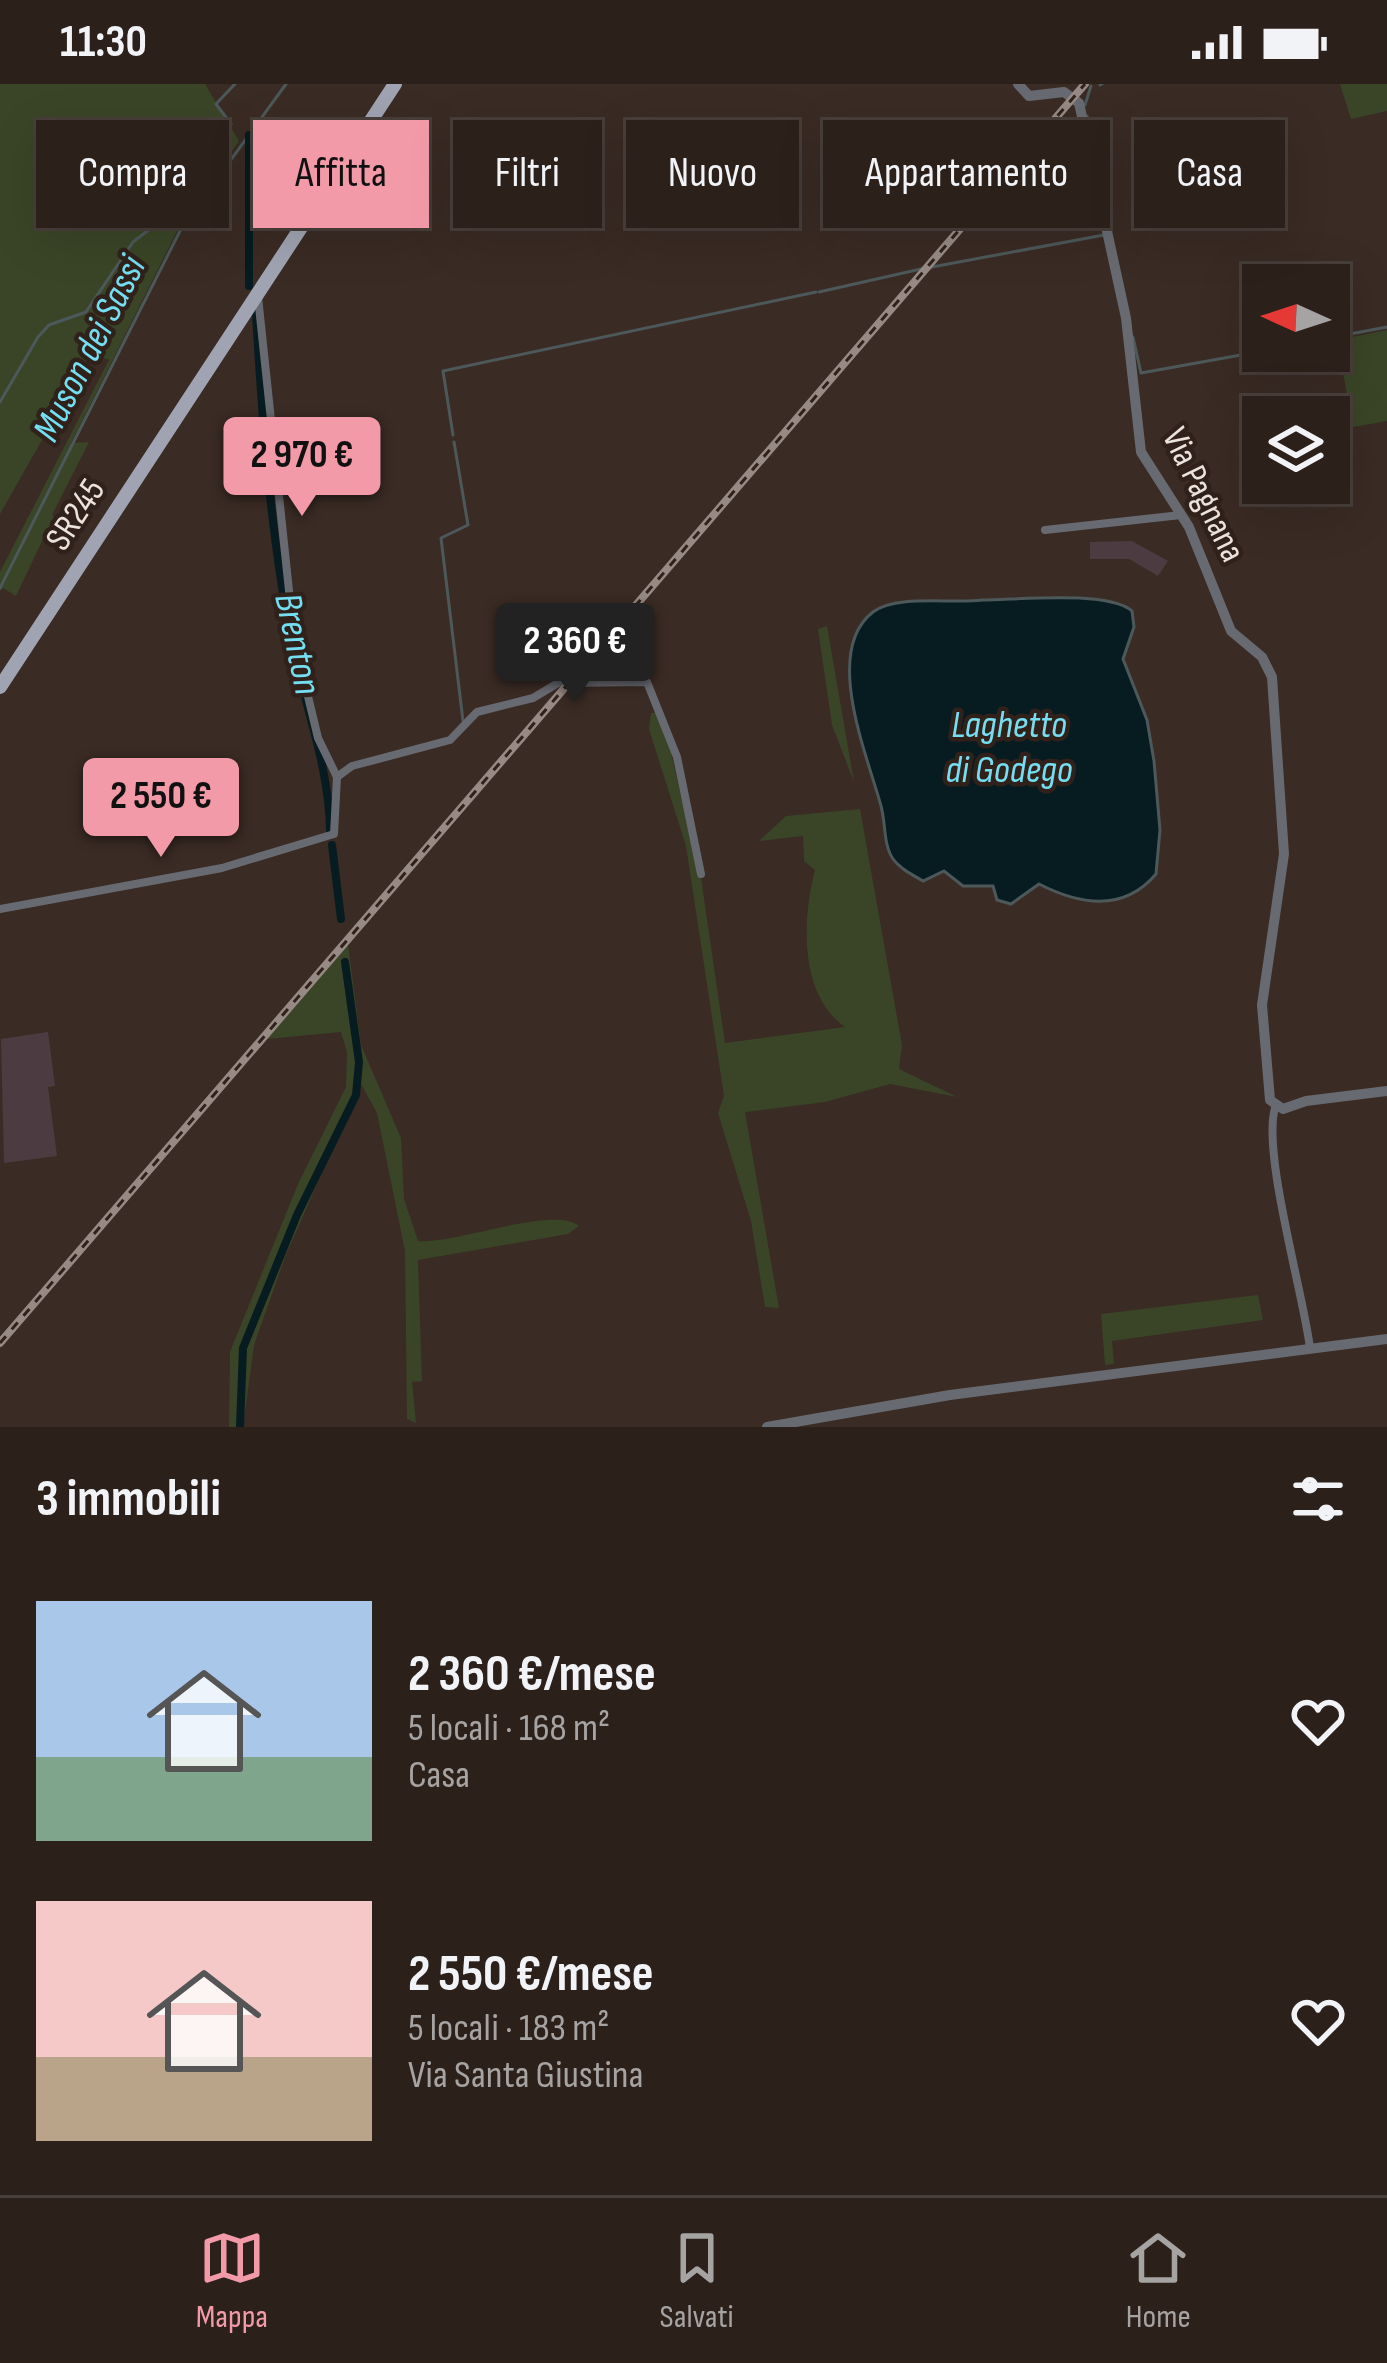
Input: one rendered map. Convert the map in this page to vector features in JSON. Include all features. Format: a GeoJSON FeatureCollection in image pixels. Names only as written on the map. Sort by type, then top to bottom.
{"type":"FeatureCollection","features":[{"type":"Feature","properties":{"kind":"main road","name":"SR245"},"geometry":{"type":"LineString","coordinates":[[0,687],[395,84]]}},
{"type":"Feature","properties":{"kind":"street","name":"Via Pagnana"},"geometry":{"type":"LineString","coordinates":[[1018,84],[1029,96],[1064,92],[1079,103],[1134,364],[1141,452],[1182,514],[1209,569],[1226,622],[1266,662],[1274,690],[1284,862],[1262,1011],[1269,1099],[1275,1108],[1276,1171],[1299,1269],[1310,1348]]}},
{"type":"Feature","properties":{"kind":"street"},"geometry":{"type":"LineString","coordinates":[[0,909],[164,881],[336,831],[334,774],[308,707],[294,638],[261,301],[256,296]]}},
{"type":"Feature","properties":{"kind":"street"},"geometry":{"type":"LineString","coordinates":[[1045,530],[1155,522],[1182,514]]}},
{"type":"Feature","properties":{"kind":"street"},"geometry":{"type":"LineString","coordinates":[[334,774],[450,740],[477,712],[532,698],[558,683],[646,682],[676,757],[701,874]]}},
{"type":"Feature","properties":{"kind":"street"},"geometry":{"type":"LineString","coordinates":[[1275,1108],[1387,1091]]}},
{"type":"Feature","properties":{"kind":"street"},"geometry":{"type":"LineString","coordinates":[[767,1427],[1387,1339]]}},
{"type":"Feature","properties":{"kind":"green space"},"geometry":{"type":"Polygon","coordinates":[[[0,84],[205,84],[226,120],[36,120],[36,228],[179,228],[71,443],[89,442],[52,515],[58,519],[44,537],[16,596],[3,588],[0,591],[0,572],[109,360],[104,358],[102,334],[0,514],[0,84]]]}},
{"type":"Feature","properties":{"kind":"green space"},"geometry":{"type":"Polygon","coordinates":[[[1340,84],[1387,84],[1387,111],[1351,119],[1340,84]]]}},
{"type":"Feature","properties":{"kind":"green space"},"geometry":{"type":"Polygon","coordinates":[[[229,124],[239,141],[229,156],[229,124]]]}},
{"type":"Feature","properties":{"kind":"green space"},"geometry":{"type":"Polygon","coordinates":[[[1387,330],[1387,421],[1353,427],[1343,372],[1350,372],[1350,337],[1387,330]]]}},
{"type":"Feature","properties":{"kind":"green space"},"geometry":{"type":"Polygon","coordinates":[[[827,626],[854,782],[832,725],[818,629],[827,626]]]}},
{"type":"Feature","properties":{"kind":"green space"},"geometry":{"type":"Polygon","coordinates":[[[662,712],[682,801],[692,816],[725,1043],[845,1027],[819,996],[812,976],[807,933],[815,870],[804,861],[803,836],[759,841],[786,816],[860,809],[902,1045],[899,1069],[957,1097],[890,1084],[825,1102],[745,1112],[779,1308],[765,1307],[751,1221],[718,1113],[724,1096],[686,846],[649,729],[651,713],[662,712]]]}},
{"type":"Feature","properties":{"kind":"green space"},"geometry":{"type":"Polygon","coordinates":[[[348,944],[361,1045],[401,1138],[404,1199],[418,1241],[527,1222],[566,1221],[579,1226],[568,1234],[418,1260],[422,1381],[412,1382],[416,1423],[407,1419],[405,1251],[377,1113],[361,1084],[285,1257],[254,1345],[243,1427],[229,1427],[230,1352],[298,1184],[346,1087],[347,1052],[341,1032],[266,1039],[348,944]]]}},
{"type":"Feature","properties":{"kind":"green space"},"geometry":{"type":"Polygon","coordinates":[[[1258,1295],[1263,1320],[1112,1341],[1114,1364],[1105,1365],[1101,1314],[1258,1295]]]}},
{"type":"Feature","properties":{"kind":"water","name":"Laghetto di Godego"},"geometry":{"type":"Polygon","coordinates":[[[1103,600],[1132,611],[1134,627],[1123,659],[1147,720],[1160,830],[1156,874],[1130,895],[1116,899],[1070,897],[1039,884],[1011,904],[997,900],[993,886],[963,886],[944,871],[923,881],[899,866],[886,840],[853,705],[851,652],[858,630],[873,612],[896,603],[1103,600]]]}},
{"type":"Feature","properties":{"kind":"building"},"geometry":{"type":"Polygon","coordinates":[[[1132,541],[1168,561],[1158,576],[1129,559],[1090,559],[1090,542],[1132,541]]]}},
{"type":"Feature","properties":{"kind":"building"},"geometry":{"type":"Polygon","coordinates":[[[48,1032],[55,1086],[48,1087],[57,1156],[4,1163],[1,1039],[48,1032]]]}},
{"type":"Feature","properties":{"kind":"waterway"},"geometry":{"type":"LineString","coordinates":[[0,402],[38,337],[49,325],[86,312],[133,242],[164,218],[180,178],[227,132],[231,124],[216,104],[235,84]]}},
{"type":"Feature","properties":{"kind":"waterway","name":"Muson dei Sassi"},"geometry":{"type":"LineString","coordinates":[[0,588],[182,227],[286,84]]}},
{"type":"Feature","properties":{"kind":"waterway"},"geometry":{"type":"LineString","coordinates":[[1085,105],[1091,86]]}},
{"type":"Feature","properties":{"kind":"waterway"},"geometry":{"type":"LineString","coordinates":[[1087,116],[1088,120]]}},
{"type":"Feature","properties":{"kind":"waterway","name":"Brenton"},"geometry":{"type":"LineString","coordinates":[[249,135],[249,286]]}},
{"type":"Feature","properties":{"kind":"waterway"},"geometry":{"type":"LineString","coordinates":[[932,267],[1104,235]]}},
{"type":"Feature","properties":{"kind":"waterway"},"geometry":{"type":"LineString","coordinates":[[819,292],[921,269]]}},
{"type":"Feature","properties":{"kind":"waterway"},"geometry":{"type":"LineString","coordinates":[[453,435],[443,371],[816,292]]}},
{"type":"Feature","properties":{"kind":"waterway","name":"Brenton"},"geometry":{"type":"LineString","coordinates":[[256,313],[277,554],[295,658],[325,780],[330,830]]}},
{"type":"Feature","properties":{"kind":"waterway"},"geometry":{"type":"LineString","coordinates":[[1350,334],[1387,327]]}},
{"type":"Feature","properties":{"kind":"waterway"},"geometry":{"type":"LineString","coordinates":[[1133,337],[1141,373],[1242,355]]}},
{"type":"Feature","properties":{"kind":"waterway"},"geometry":{"type":"LineString","coordinates":[[454,442],[468,525],[441,538],[463,721]]}},
{"type":"Feature","properties":{"kind":"waterway","name":"Brenton"},"geometry":{"type":"LineString","coordinates":[[332,845],[341,919]]}},
{"type":"Feature","properties":{"kind":"waterway","name":"Brenton"},"geometry":{"type":"LineString","coordinates":[[240,1427],[243,1348],[297,1215],[356,1095],[359,1062],[345,962]]}},
{"type":"Feature","properties":{"kind":"railway"},"geometry":{"type":"LineString","coordinates":[[0,1343],[1085,84]]}}]}
